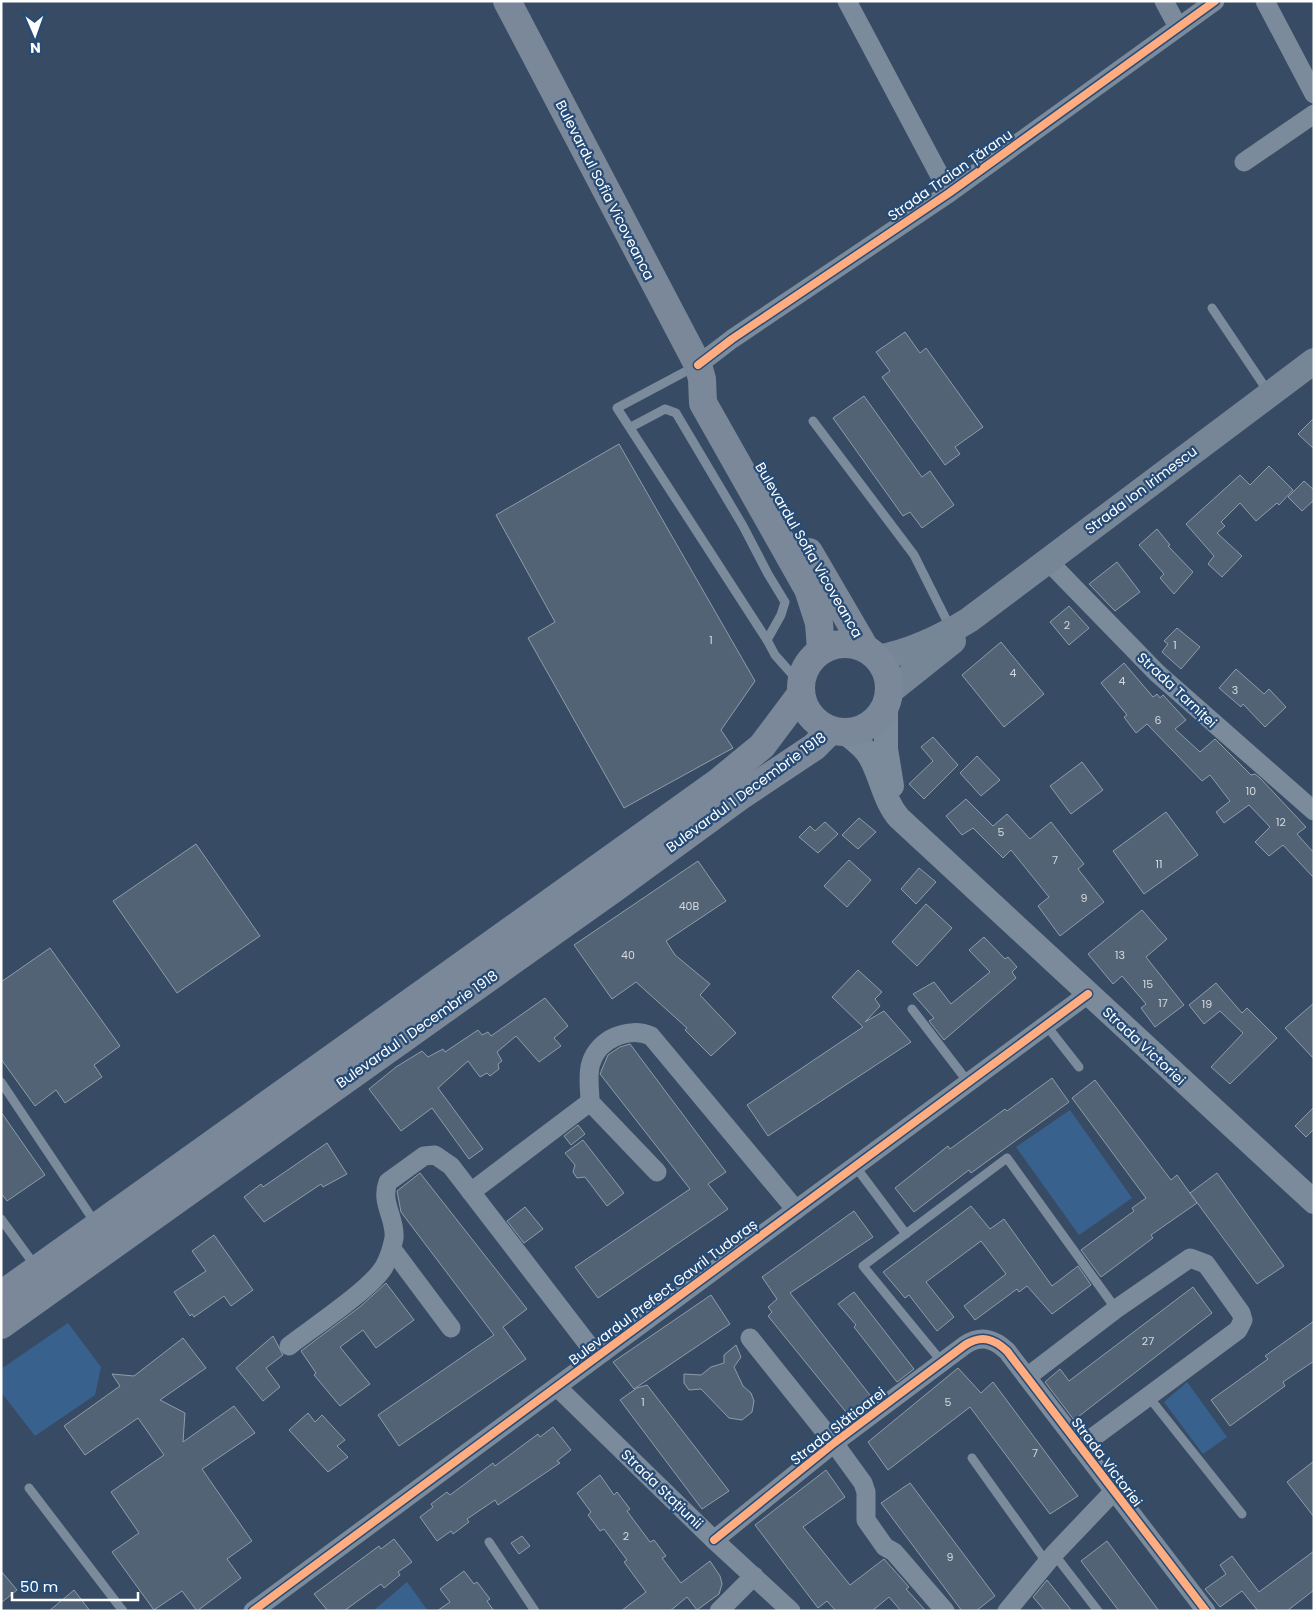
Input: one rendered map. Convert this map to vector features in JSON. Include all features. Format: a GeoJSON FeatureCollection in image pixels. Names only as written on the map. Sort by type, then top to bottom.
{"type":"FeatureCollection","features":[{"type":"Feature","properties":{"kind":"main road","name":"Bulevardul Sofia Vicoveanca"},"geometry":{"type":"LineString","coordinates":[[507,1],[700,372],[719,393],[871,653]]}},
{"type":"Feature","properties":{"kind":"main road","name":"Strada Ion Irimescu"},"geometry":{"type":"LineString","coordinates":[[888,698],[959,630],[1269,393],[1314,361]]}},
{"type":"Feature","properties":{"kind":"main road","name":"Bulevardul Sofia Vicoveanca"},"geometry":{"type":"LineString","coordinates":[[700,372],[704,403],[808,589],[819,623],[809,671]]}},
{"type":"Feature","properties":{"kind":"main road","name":"Strada Ion Irimescu"},"geometry":{"type":"LineString","coordinates":[[871,653],[893,655],[959,630]]}},
{"type":"Feature","properties":{"kind":"main road"},"geometry":{"type":"LineString","coordinates":[[850,644],[871,653],[884,668],[888,680],[888,698],[879,716],[869,725],[857,730],[838,731],[810,716],[809,671],[835,645],[850,644]]}},
{"type":"Feature","properties":{"kind":"main road","name":"Bulevardul 1 Decembrie 1918"},"geometry":{"type":"LineString","coordinates":[[1,1295],[717,783],[762,746],[809,671]]}},
{"type":"Feature","properties":{"kind":"main road","name":"Bulevardul 1 Decembrie 1918"},"geometry":{"type":"LineString","coordinates":[[1,1325],[616,887],[742,794],[838,731]]}},
{"type":"Feature","properties":{"kind":"street","name":"Strada Traian Țăranu"},"geometry":{"type":"LineString","coordinates":[[846,1],[949,193]]}},
{"type":"Feature","properties":{"kind":"street"},"geometry":{"type":"LineString","coordinates":[[1164,1],[1178,26]]}},
{"type":"Feature","properties":{"kind":"street","name":"Strada Traian Țăranu"},"geometry":{"type":"LineString","coordinates":[[700,372],[732,339],[949,193],[1215,1]]}},
{"type":"Feature","properties":{"kind":"street"},"geometry":{"type":"LineString","coordinates":[[1265,1],[1314,94]]}},
{"type":"Feature","properties":{"kind":"street"},"geometry":{"type":"LineString","coordinates":[[1244,162],[1314,114]]}},
{"type":"Feature","properties":{"kind":"street","name":"Strada Tarniței"},"geometry":{"type":"LineString","coordinates":[[1048,561],[1157,673],[1314,811]]}},
{"type":"Feature","properties":{"kind":"street","name":"Strada Victoriei"},"geometry":{"type":"LineString","coordinates":[[888,698],[889,772],[897,802],[910,826]]}},
{"type":"Feature","properties":{"kind":"street","name":"Strada Victoriei"},"geometry":{"type":"LineString","coordinates":[[838,731],[861,745],[869,756],[894,812],[1314,1202]]}},
{"type":"Feature","properties":{"kind":"street","name":"Bulevardul Prefect Gavril Tudoraș"},"geometry":{"type":"LineString","coordinates":[[253,1611],[1088,994]]}},
{"type":"Feature","properties":{"kind":"street"},"geometry":{"type":"LineString","coordinates":[[657,1172],[590,1102],[590,1065],[595,1052],[620,1034],[642,1032],[651,1036],[796,1210]]}},
{"type":"Feature","properties":{"kind":"street"},"geometry":{"type":"LineString","coordinates":[[471,1192],[590,1102]]}},
{"type":"Feature","properties":{"kind":"street","name":"Bulevardul Prefect Gavril Tudoraș"},"geometry":{"type":"LineString","coordinates":[[289,1346],[372,1282],[384,1268],[392,1250],[394,1235],[384,1199],[388,1182],[393,1176],[424,1156],[434,1155],[451,1166],[597,1356]]}},
{"type":"Feature","properties":{"kind":"street"},"geometry":{"type":"LineString","coordinates":[[392,1250],[451,1328]]}},
{"type":"Feature","properties":{"kind":"street"},"geometry":{"type":"LineString","coordinates":[[1027,1377],[1116,1309],[1190,1258],[1206,1264],[1241,1313],[1243,1320],[1238,1330],[1080,1447]]}},
{"type":"Feature","properties":{"kind":"street"},"geometry":{"type":"LineString","coordinates":[[750,1338],[834,1443],[862,1483],[866,1492],[866,1520],[885,1547],[894,1552],[945,1611]]}},
{"type":"Feature","properties":{"kind":"street","name":"Strada Victoriei"},"geometry":{"type":"LineString","coordinates":[[981,1338],[999,1344],[1027,1377],[1206,1611]]}},
{"type":"Feature","properties":{"kind":"street","name":"Strada Slătioarei"},"geometry":{"type":"LineString","coordinates":[[714,1540],[834,1443],[965,1345],[981,1338]]}},
{"type":"Feature","properties":{"kind":"street","name":"Strada Stațiunii"},"geometry":{"type":"LineString","coordinates":[[557,1386],[714,1540],[791,1611]]}},
{"type":"Feature","properties":{"kind":"street"},"geometry":{"type":"LineString","coordinates":[[1007,1611],[1050,1559],[1114,1492]]}},
{"type":"Feature","properties":{"kind":"street"},"geometry":{"type":"LineString","coordinates":[[719,1611],[754,1576]]}},
{"type":"Feature","properties":{"kind":"lane"},"geometry":{"type":"LineString","coordinates":[[1212,308],[1269,393]]}},
{"type":"Feature","properties":{"kind":"lane"},"geometry":{"type":"LineString","coordinates":[[700,372],[616,408],[775,655],[791,674],[809,671]]}},
{"type":"Feature","properties":{"kind":"lane"},"geometry":{"type":"LineString","coordinates":[[630,427],[665,409],[676,413],[743,526],[785,602],[782,615],[767,640]]}},
{"type":"Feature","properties":{"kind":"lane"},"geometry":{"type":"LineString","coordinates":[[813,421],[914,555],[959,630]]}},
{"type":"Feature","properties":{"kind":"lane"},"geometry":{"type":"LineString","coordinates":[[912,1009],[968,1082]]}},
{"type":"Feature","properties":{"kind":"lane"},"geometry":{"type":"LineString","coordinates":[[1046,1025],[1079,1067]]}},
{"type":"Feature","properties":{"kind":"lane"},"geometry":{"type":"LineString","coordinates":[[1,1082],[98,1226]]}},
{"type":"Feature","properties":{"kind":"lane"},"geometry":{"type":"LineString","coordinates":[[942,1362],[863,1266],[1007,1158],[1116,1309]]}},
{"type":"Feature","properties":{"kind":"lane"},"geometry":{"type":"LineString","coordinates":[[855,1166],[906,1234]]}},
{"type":"Feature","properties":{"kind":"lane"},"geometry":{"type":"LineString","coordinates":[[1,1220],[38,1269]]}},
{"type":"Feature","properties":{"kind":"lane"},"geometry":{"type":"LineString","coordinates":[[1148,1396],[1242,1514]]}},
{"type":"Feature","properties":{"kind":"lane"},"geometry":{"type":"LineString","coordinates":[[972,1458],[1050,1559],[1098,1611]]}},
{"type":"Feature","properties":{"kind":"lane"},"geometry":{"type":"LineString","coordinates":[[29,1488],[123,1611]]}},
{"type":"Feature","properties":{"kind":"lane"},"geometry":{"type":"LineString","coordinates":[[489,1542],[536,1611]]}},
{"type":"Feature","properties":{"kind":"shaded area"},"geometry":{"type":"Polygon","coordinates":[[[1070,1110],[1132,1198],[1079,1235],[1016,1147],[1070,1110]]]}},
{"type":"Feature","properties":{"kind":"shaded area"},"geometry":{"type":"Polygon","coordinates":[[[68,1323],[101,1367],[95,1395],[35,1436],[1,1392],[1,1369],[68,1323]]]}},
{"type":"Feature","properties":{"kind":"shaded area"},"geometry":{"type":"Polygon","coordinates":[[[1187,1382],[1227,1437],[1203,1454],[1164,1402],[1187,1382]]]}},
{"type":"Feature","properties":{"kind":"shaded area"},"geometry":{"type":"Polygon","coordinates":[[[407,1582],[428,1611],[373,1611],[407,1582]]]}},
{"type":"Feature","properties":{"kind":"building"},"geometry":{"type":"Polygon","coordinates":[[[905,332],[920,353],[926,348],[983,427],[955,447],[960,454],[945,465],[882,377],[890,371],[876,352],[905,332]]]}},
{"type":"Feature","properties":{"kind":"building"},"geometry":{"type":"Polygon","coordinates":[[[864,396],[922,477],[930,471],[954,505],[922,528],[910,512],[903,516],[833,418],[864,396]]]}},
{"type":"Feature","properties":{"kind":"building"},"geometry":{"type":"Polygon","coordinates":[[[1314,418],[1314,449],[1298,434],[1314,418]]]}},
{"type":"Feature","properties":{"kind":"building"},"geometry":{"type":"Polygon","coordinates":[[[619,444],[755,681],[721,730],[733,748],[624,808],[528,638],[555,622],[496,515],[619,444]]]}},
{"type":"Feature","properties":{"kind":"building"},"geometry":{"type":"Polygon","coordinates":[[[1269,466],[1293,490],[1279,505],[1277,503],[1256,521],[1240,503],[1221,522],[1225,526],[1217,533],[1242,556],[1222,577],[1208,564],[1214,556],[1186,524],[1240,475],[1250,485],[1269,466]]]}},
{"type":"Feature","properties":{"kind":"building"},"geometry":{"type":"Polygon","coordinates":[[[1304,481],[1314,490],[1314,500],[1302,511],[1288,497],[1304,481]]]}},
{"type":"Feature","properties":{"kind":"building"},"geometry":{"type":"Polygon","coordinates":[[[1157,529],[1170,545],[1168,546],[1193,572],[1174,594],[1160,578],[1164,574],[1139,545],[1157,529]]]}},
{"type":"Feature","properties":{"kind":"building"},"geometry":{"type":"Polygon","coordinates":[[[1117,562],[1140,592],[1115,611],[1089,584],[1117,562]]]}},
{"type":"Feature","properties":{"kind":"building"},"geometry":{"type":"Polygon","coordinates":[[[1069,606],[1089,628],[1069,645],[1050,622],[1069,606]]]}},
{"type":"Feature","properties":{"kind":"building"},"geometry":{"type":"Polygon","coordinates":[[[1177,628],[1200,647],[1181,669],[1162,652],[1168,644],[1164,641],[1177,628]]]}},
{"type":"Feature","properties":{"kind":"building"},"geometry":{"type":"Polygon","coordinates":[[[1001,642],[1044,694],[1004,727],[962,675],[1001,642]]]}},
{"type":"Feature","properties":{"kind":"building"},"geometry":{"type":"Polygon","coordinates":[[[1124,663],[1153,697],[1157,694],[1160,698],[1163,695],[1186,720],[1175,729],[1200,752],[1215,739],[1251,775],[1255,774],[1260,778],[1306,827],[1297,834],[1314,853],[1314,878],[1283,845],[1269,856],[1255,842],[1270,827],[1249,805],[1224,823],[1216,812],[1230,801],[1210,775],[1202,781],[1147,724],[1136,733],[1124,717],[1127,715],[1101,683],[1124,663]]]}},
{"type":"Feature","properties":{"kind":"building"},"geometry":{"type":"Polygon","coordinates":[[[1236,669],[1264,694],[1269,689],[1286,707],[1265,727],[1243,704],[1241,707],[1219,688],[1236,669]]]}},
{"type":"Feature","properties":{"kind":"building"},"geometry":{"type":"Polygon","coordinates":[[[933,737],[958,765],[924,799],[909,784],[933,761],[921,747],[933,737]]]}},
{"type":"Feature","properties":{"kind":"building"},"geometry":{"type":"Polygon","coordinates":[[[977,756],[1000,780],[981,796],[960,773],[977,756]]]}},
{"type":"Feature","properties":{"kind":"building"},"geometry":{"type":"Polygon","coordinates":[[[1082,762],[1103,790],[1071,814],[1050,786],[1082,762]]]}},
{"type":"Feature","properties":{"kind":"building"},"geometry":{"type":"Polygon","coordinates":[[[966,799],[993,826],[1007,814],[1030,839],[1051,822],[1084,864],[1078,869],[1104,902],[1060,936],[1038,906],[1049,897],[1011,850],[1003,858],[973,828],[962,835],[946,816],[966,799]]]}},
{"type":"Feature","properties":{"kind":"building"},"geometry":{"type":"Polygon","coordinates":[[[1166,812],[1198,855],[1144,894],[1113,851],[1166,812]]]}},
{"type":"Feature","properties":{"kind":"building"},"geometry":{"type":"Polygon","coordinates":[[[859,818],[876,832],[858,849],[842,835],[859,818]]]}},
{"type":"Feature","properties":{"kind":"building"},"geometry":{"type":"Polygon","coordinates":[[[825,822],[838,834],[818,853],[799,837],[810,826],[815,831],[825,822]]]}},
{"type":"Feature","properties":{"kind":"building"},"geometry":{"type":"Polygon","coordinates":[[[196,844],[260,936],[177,993],[113,901],[196,844]]]}},
{"type":"Feature","properties":{"kind":"building"},"geometry":{"type":"Polygon","coordinates":[[[849,860],[871,880],[847,907],[824,886],[849,860]]]}},
{"type":"Feature","properties":{"kind":"building"},"geometry":{"type":"Polygon","coordinates":[[[698,861],[726,901],[666,941],[675,955],[710,984],[700,995],[736,1033],[711,1056],[685,1030],[687,1028],[636,982],[612,999],[574,945],[698,861]]]}},
{"type":"Feature","properties":{"kind":"building"},"geometry":{"type":"Polygon","coordinates":[[[919,868],[936,882],[916,904],[901,889],[919,868]]]}},
{"type":"Feature","properties":{"kind":"building"},"geometry":{"type":"Polygon","coordinates":[[[926,904],[952,928],[917,966],[892,942],[926,904]]]}},
{"type":"Feature","properties":{"kind":"building"},"geometry":{"type":"Polygon","coordinates":[[[1142,910],[1167,939],[1146,957],[1184,1005],[1155,1027],[1141,1008],[1146,1004],[1122,976],[1113,984],[1088,954],[1142,910]]]}},
{"type":"Feature","properties":{"kind":"building"},"geometry":{"type":"Polygon","coordinates":[[[984,937],[1005,959],[1008,957],[1017,967],[1012,972],[1016,978],[944,1040],[929,1021],[934,1018],[913,994],[934,982],[951,1004],[990,972],[969,950],[984,937]]]}},
{"type":"Feature","properties":{"kind":"building"},"geometry":{"type":"Polygon","coordinates":[[[50,948],[120,1046],[94,1065],[102,1077],[65,1103],[56,1090],[35,1106],[1,1059],[1,982],[50,948]]]}},
{"type":"Feature","properties":{"kind":"building"},"geometry":{"type":"Polygon","coordinates":[[[858,970],[882,992],[875,999],[880,1006],[865,1022],[884,1011],[911,1042],[768,1136],[747,1105],[863,1027],[832,997],[858,970]]]}},
{"type":"Feature","properties":{"kind":"building"},"geometry":{"type":"Polygon","coordinates":[[[1216,983],[1242,1013],[1247,1008],[1277,1038],[1230,1084],[1211,1067],[1243,1033],[1220,1011],[1204,1024],[1189,1005],[1216,983]]]}},
{"type":"Feature","properties":{"kind":"building"},"geometry":{"type":"Polygon","coordinates":[[[545,998],[568,1026],[554,1038],[561,1046],[539,1062],[516,1036],[497,1052],[502,1061],[498,1064],[499,1069],[490,1076],[487,1073],[480,1077],[468,1061],[438,1088],[483,1149],[469,1159],[432,1108],[401,1131],[369,1089],[396,1067],[422,1051],[428,1057],[443,1049],[445,1052],[478,1030],[482,1035],[488,1032],[491,1036],[545,998]]]}},
{"type":"Feature","properties":{"kind":"building"},"geometry":{"type":"Polygon","coordinates":[[[1314,1003],[1314,1059],[1285,1028],[1314,1003]]]}},
{"type":"Feature","properties":{"kind":"building"},"geometry":{"type":"Polygon","coordinates":[[[630,1044],[726,1172],[708,1184],[728,1209],[598,1298],[575,1267],[690,1189],[600,1074],[608,1055],[620,1047],[630,1044]]]}},
{"type":"Feature","properties":{"kind":"building"},"geometry":{"type":"Polygon","coordinates":[[[1052,1078],[1069,1102],[971,1173],[969,1170],[914,1212],[895,1188],[948,1146],[950,1149],[1052,1078]]]}},
{"type":"Feature","properties":{"kind":"building"},"geometry":{"type":"Polygon","coordinates":[[[1095,1080],[1171,1180],[1177,1175],[1197,1203],[1151,1235],[1153,1238],[1101,1277],[1081,1250],[1134,1211],[1132,1208],[1146,1198],[1072,1098],[1095,1080]]]}},
{"type":"Feature","properties":{"kind":"building"},"geometry":{"type":"Polygon","coordinates":[[[1314,1107],[1314,1129],[1306,1137],[1295,1126],[1314,1107]]]}},
{"type":"Feature","properties":{"kind":"building"},"geometry":{"type":"Polygon","coordinates":[[[1,1112],[45,1175],[7,1201],[1,1193],[1,1112]]]}},
{"type":"Feature","properties":{"kind":"building"},"geometry":{"type":"Polygon","coordinates":[[[578,1125],[585,1134],[571,1145],[564,1136],[578,1125]]]}},
{"type":"Feature","properties":{"kind":"building"},"geometry":{"type":"Polygon","coordinates":[[[583,1140],[624,1193],[607,1206],[585,1177],[577,1178],[573,1172],[575,1165],[565,1153],[583,1140]]]}},
{"type":"Feature","properties":{"kind":"building"},"geometry":{"type":"Polygon","coordinates":[[[327,1143],[347,1174],[323,1187],[321,1184],[264,1222],[244,1197],[261,1184],[263,1187],[327,1143]]]}},
{"type":"Feature","properties":{"kind":"building"},"geometry":{"type":"Polygon","coordinates":[[[420,1173],[527,1309],[503,1327],[526,1359],[399,1446],[378,1415],[494,1335],[401,1212],[397,1191],[420,1173]]]}},
{"type":"Feature","properties":{"kind":"building"},"geometry":{"type":"Polygon","coordinates":[[[1217,1173],[1284,1266],[1257,1284],[1190,1193],[1217,1173]]]}},
{"type":"Feature","properties":{"kind":"building"},"geometry":{"type":"Polygon","coordinates":[[[971,1206],[990,1229],[1004,1219],[1052,1286],[1078,1266],[1091,1285],[1052,1314],[1027,1286],[1019,1292],[1017,1289],[975,1320],[964,1306],[1006,1274],[981,1241],[926,1282],[954,1317],[937,1331],[909,1295],[905,1298],[883,1272],[971,1206]]]}},
{"type":"Feature","properties":{"kind":"building"},"geometry":{"type":"Polygon","coordinates":[[[525,1207],[543,1229],[524,1243],[507,1221],[525,1207]]]}},
{"type":"Feature","properties":{"kind":"building"},"geometry":{"type":"Polygon","coordinates":[[[854,1211],[873,1237],[790,1293],[873,1399],[850,1417],[768,1316],[772,1312],[768,1307],[777,1299],[762,1277],[854,1211]]]}},
{"type":"Feature","properties":{"kind":"building"},"geometry":{"type":"Polygon","coordinates":[[[214,1235],[253,1290],[231,1306],[224,1296],[194,1317],[192,1314],[190,1316],[174,1292],[206,1271],[192,1251],[214,1235]]]}},
{"type":"Feature","properties":{"kind":"building"},"geometry":{"type":"Polygon","coordinates":[[[386,1283],[414,1320],[376,1348],[363,1330],[340,1347],[370,1384],[340,1406],[314,1375],[316,1373],[301,1351],[361,1306],[386,1283]]]}},
{"type":"Feature","properties":{"kind":"building"},"geometry":{"type":"Polygon","coordinates":[[[1193,1287],[1212,1313],[1074,1420],[1045,1382],[1060,1369],[1069,1381],[1193,1287]]]}},
{"type":"Feature","properties":{"kind":"building"},"geometry":{"type":"Polygon","coordinates":[[[854,1292],[914,1369],[897,1382],[854,1327],[856,1325],[838,1304],[854,1292]]]}},
{"type":"Feature","properties":{"kind":"building"},"geometry":{"type":"Polygon","coordinates":[[[711,1295],[730,1324],[634,1389],[613,1362],[711,1295]]]}},
{"type":"Feature","properties":{"kind":"building"},"geometry":{"type":"Polygon","coordinates":[[[1314,1321],[1314,1361],[1283,1382],[1285,1386],[1230,1426],[1211,1400],[1268,1359],[1265,1356],[1314,1321]]]}},
{"type":"Feature","properties":{"kind":"building"},"geometry":{"type":"Polygon","coordinates":[[[273,1336],[283,1355],[266,1368],[280,1387],[263,1401],[236,1368],[273,1336]]]}},
{"type":"Feature","properties":{"kind":"building"},"geometry":{"type":"Polygon","coordinates":[[[183,1338],[206,1368],[160,1400],[185,1413],[183,1442],[234,1406],[255,1433],[202,1469],[252,1541],[227,1559],[241,1578],[197,1611],[182,1591],[154,1610],[112,1552],[139,1533],[111,1492],[164,1455],[138,1418],[85,1455],[64,1426],[120,1386],[112,1374],[134,1376],[183,1338]]]}},
{"type":"Feature","properties":{"kind":"building"},"geometry":{"type":"Polygon","coordinates":[[[736,1345],[741,1357],[734,1367],[743,1386],[751,1393],[754,1401],[752,1412],[742,1420],[729,1418],[701,1389],[689,1390],[684,1383],[684,1374],[701,1375],[711,1367],[724,1363],[724,1355],[736,1345]]]}},
{"type":"Feature","properties":{"kind":"building"},"geometry":{"type":"Polygon","coordinates":[[[958,1368],[981,1393],[993,1382],[1078,1496],[1050,1514],[970,1407],[888,1470],[868,1442],[958,1368]]]}},
{"type":"Feature","properties":{"kind":"building"},"geometry":{"type":"Polygon","coordinates":[[[647,1385],[729,1491],[702,1509],[620,1400],[637,1388],[647,1385]]]}},
{"type":"Feature","properties":{"kind":"building"},"geometry":{"type":"Polygon","coordinates":[[[308,1413],[315,1422],[322,1415],[345,1440],[337,1446],[348,1457],[328,1472],[289,1430],[308,1413]]]}},
{"type":"Feature","properties":{"kind":"building"},"geometry":{"type":"Polygon","coordinates":[[[553,1427],[571,1450],[557,1461],[560,1463],[498,1505],[495,1500],[467,1519],[469,1522],[453,1534],[451,1531],[437,1541],[420,1517],[433,1507],[431,1504],[447,1492],[450,1495],[493,1463],[495,1466],[538,1434],[540,1437],[553,1427]]]}},
{"type":"Feature","properties":{"kind":"building"},"geometry":{"type":"Polygon","coordinates":[[[1314,1461],[1314,1517],[1287,1482],[1314,1461]]]}},
{"type":"Feature","properties":{"kind":"building"},"geometry":{"type":"Polygon","coordinates":[[[826,1470],[845,1497],[803,1527],[850,1585],[884,1559],[909,1587],[906,1589],[926,1611],[901,1611],[889,1597],[872,1611],[836,1611],[827,1601],[818,1608],[755,1525],[826,1470]]]}},
{"type":"Feature","properties":{"kind":"building"},"geometry":{"type":"Polygon","coordinates":[[[600,1475],[614,1495],[617,1492],[630,1509],[627,1511],[650,1542],[654,1540],[666,1556],[662,1558],[681,1583],[710,1561],[720,1576],[722,1584],[719,1594],[697,1610],[687,1597],[670,1611],[621,1611],[646,1592],[624,1562],[627,1560],[604,1529],[600,1531],[588,1515],[591,1512],[577,1493],[600,1475]]]}},
{"type":"Feature","properties":{"kind":"building"},"geometry":{"type":"Polygon","coordinates":[[[910,1483],[995,1596],[976,1611],[962,1611],[881,1503],[910,1483]]]}},
{"type":"Feature","properties":{"kind":"building"},"geometry":{"type":"Polygon","coordinates":[[[522,1536],[530,1546],[519,1554],[511,1543],[522,1536]]]}},
{"type":"Feature","properties":{"kind":"building"},"geometry":{"type":"Polygon","coordinates":[[[394,1539],[412,1562],[398,1572],[400,1575],[384,1588],[381,1584],[344,1611],[328,1611],[314,1594],[379,1546],[381,1549],[394,1539]]]}},
{"type":"Feature","properties":{"kind":"building"},"geometry":{"type":"Polygon","coordinates":[[[1107,1541],[1159,1611],[1119,1611],[1081,1561],[1107,1541]]]}},
{"type":"Feature","properties":{"kind":"building"},"geometry":{"type":"Polygon","coordinates":[[[1314,1551],[1314,1590],[1287,1611],[1258,1611],[1242,1591],[1220,1607],[1205,1589],[1226,1574],[1220,1565],[1232,1556],[1259,1592],[1314,1551]]]}},
{"type":"Feature","properties":{"kind":"building"},"geometry":{"type":"Polygon","coordinates":[[[1,1571],[17,1590],[1,1603],[1,1571]]]}},
{"type":"Feature","properties":{"kind":"building"},"geometry":{"type":"Polygon","coordinates":[[[464,1571],[474,1584],[477,1582],[490,1599],[487,1601],[494,1611],[437,1611],[450,1602],[440,1589],[464,1571]]]}},
{"type":"Feature","properties":{"kind":"building"},"geometry":{"type":"Polygon","coordinates":[[[1047,1580],[1072,1611],[1045,1611],[1033,1597],[1047,1580]]]}},
{"type":"Feature","properties":{"kind":"building"},"geometry":{"type":"Polygon","coordinates":[[[74,1590],[90,1611],[49,1611],[74,1590]]]}},
{"type":"Feature","properties":{"kind":"cycle path"},"geometry":{"type":"LineString","coordinates":[[698,365],[732,339],[949,193],[1215,1]]}},
{"type":"Feature","properties":{"kind":"cycle path"},"geometry":{"type":"LineString","coordinates":[[253,1611],[1088,994]]}},
{"type":"Feature","properties":{"kind":"cycle path"},"geometry":{"type":"LineString","coordinates":[[714,1540],[834,1443],[965,1345],[976,1340],[987,1339],[997,1343],[1007,1351],[1206,1611]]}}]}
